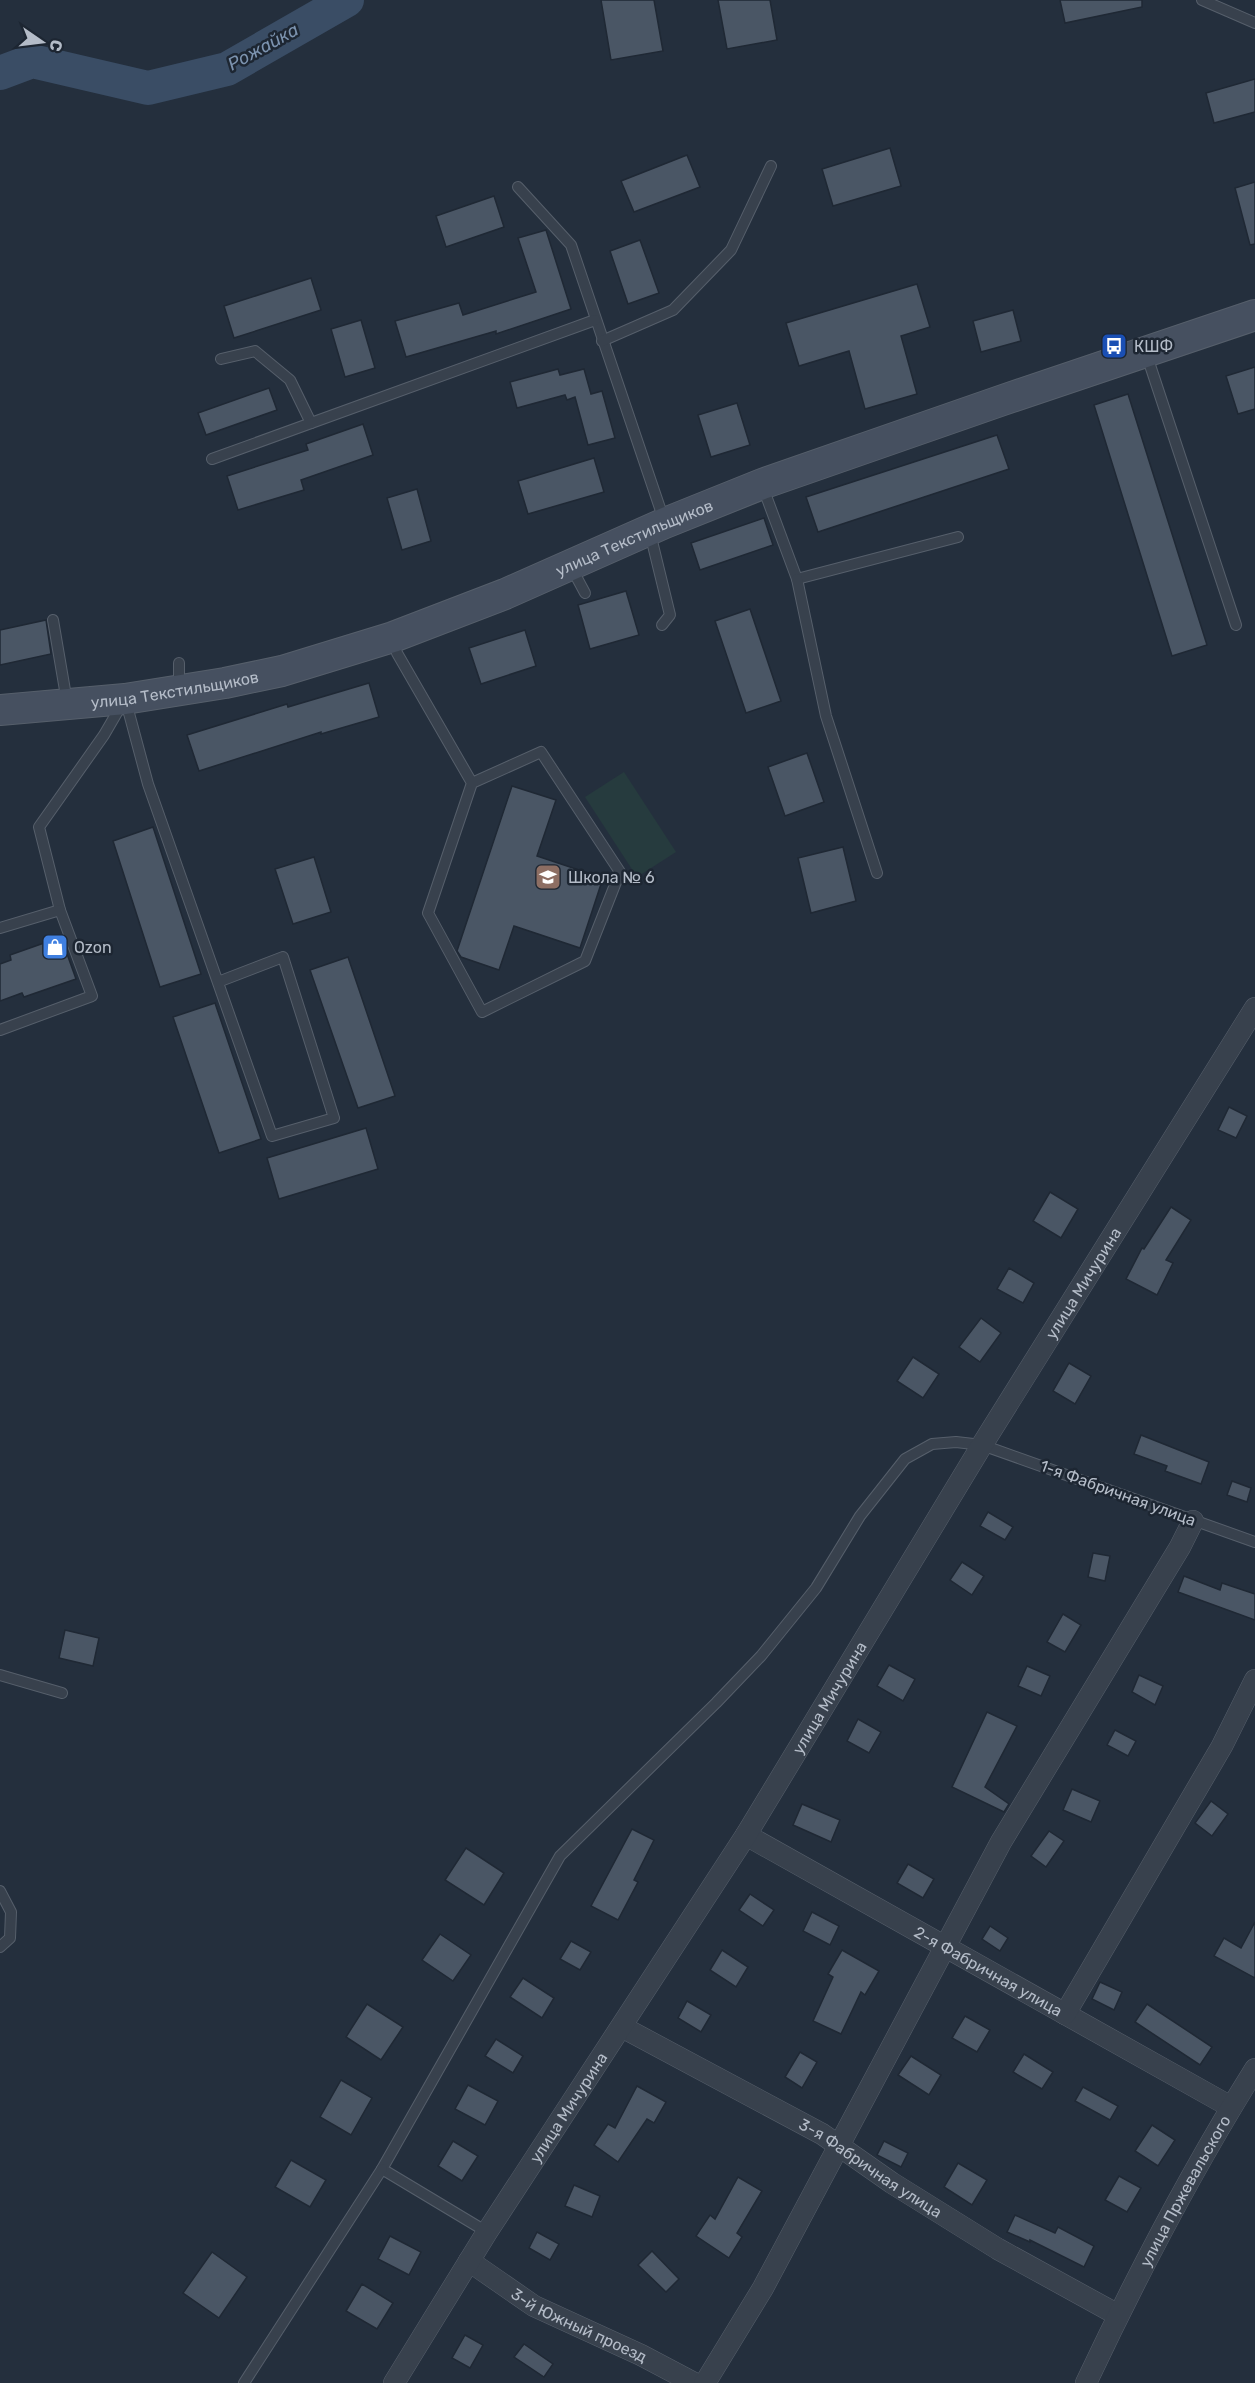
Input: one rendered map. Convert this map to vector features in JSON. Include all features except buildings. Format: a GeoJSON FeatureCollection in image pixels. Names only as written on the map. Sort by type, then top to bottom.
{"type":"FeatureCollection","features":[{"type":"Feature","properties":{"kind":"main road","name":"улица Текстильщиков"},"geometry":{"type":"LineString","coordinates":[[0,710],[125,699],[179,678],[282,671],[393,637],[461,612],[762,484],[1255,315]]}},
{"type":"Feature","properties":{"kind":"street","name":"улица Мичурина"},"geometry":{"type":"LineString","coordinates":[[394,2383],[487,2232],[746,1835],[982,1445],[1255,1008]]}},
{"type":"Feature","properties":{"kind":"street"},"geometry":{"type":"LineString","coordinates":[[705,2383],[763,2288],[1019,1812],[1185,1539],[1193,1521]]}},
{"type":"Feature","properties":{"kind":"street"},"geometry":{"type":"LineString","coordinates":[[1065,2014],[1222,1746],[1255,1680]]}},
{"type":"Feature","properties":{"kind":"street","name":"2-я Фабричная улица"},"geometry":{"type":"LineString","coordinates":[[746,1835],[1231,2107]]}},
{"type":"Feature","properties":{"kind":"street","name":"3-я Фабричная улица"},"geometry":{"type":"LineString","coordinates":[[622,2027],[813,2129],[892,2183],[998,2249],[1118,2315]]}},
{"type":"Feature","properties":{"kind":"street","name":"улица Пржевальского"},"geometry":{"type":"LineString","coordinates":[[1086,2383],[1118,2315],[1231,2107],[1255,2069]]}},
{"type":"Feature","properties":{"kind":"street","name":"3-й Южный проезд"},"geometry":{"type":"LineString","coordinates":[[469,2261],[534,2306],[641,2355],[694,2383]]}},
{"type":"Feature","properties":{"kind":"lane"},"geometry":{"type":"LineString","coordinates":[[1202,0],[1255,23]]}},
{"type":"Feature","properties":{"kind":"lane"},"geometry":{"type":"LineString","coordinates":[[602,341],[673,310],[731,250],[771,166]]}},
{"type":"Feature","properties":{"kind":"lane"},"geometry":{"type":"LineString","coordinates":[[518,188],[571,245],[657,527],[670,615],[662,625]]}},
{"type":"Feature","properties":{"kind":"lane"},"geometry":{"type":"LineString","coordinates":[[212,459],[595,320]]}},
{"type":"Feature","properties":{"kind":"lane"},"geometry":{"type":"LineString","coordinates":[[221,359],[255,351],[290,380],[311,423]]}},
{"type":"Feature","properties":{"kind":"lane"},"geometry":{"type":"LineString","coordinates":[[1146,352],[1236,625]]}},
{"type":"Feature","properties":{"kind":"lane"},"geometry":{"type":"LineString","coordinates":[[762,484],[797,579],[826,716],[877,873]]}},
{"type":"Feature","properties":{"kind":"lane"},"geometry":{"type":"LineString","coordinates":[[797,579],[958,537]]}},
{"type":"Feature","properties":{"kind":"lane"},"geometry":{"type":"LineString","coordinates":[[570,565],[585,593]]}},
{"type":"Feature","properties":{"kind":"lane"},"geometry":{"type":"LineString","coordinates":[[53,620],[68,705]]}},
{"type":"Feature","properties":{"kind":"lane"},"geometry":{"type":"LineString","coordinates":[[393,637],[397,652],[472,783],[428,913],[482,1012],[585,961],[620,872],[541,752],[472,783]]}},
{"type":"Feature","properties":{"kind":"lane"},"geometry":{"type":"LineString","coordinates":[[0,1030],[92,996],[60,910],[39,827],[104,735],[125,699]]}},
{"type":"Feature","properties":{"kind":"lane"},"geometry":{"type":"LineString","coordinates":[[125,699],[148,784],[272,1136],[334,1118],[283,957],[218,982]]}},
{"type":"Feature","properties":{"kind":"lane"},"geometry":{"type":"LineString","coordinates":[[0,928],[60,910]]}},
{"type":"Feature","properties":{"kind":"lane","name":"1-я Фабричная улица"},"geometry":{"type":"LineString","coordinates":[[244,2383],[382,2169],[560,1856],[761,1656],[816,1588],[860,1516],[905,1459],[932,1444],[957,1442],[982,1445],[1255,1542]]}},
{"type":"Feature","properties":{"kind":"lane"},"geometry":{"type":"LineString","coordinates":[[0,1675],[62,1693]]}},
{"type":"Feature","properties":{"kind":"lane"},"geometry":{"type":"LineString","coordinates":[[0,1891],[11,1912],[10,1938],[0,1947]]}},
{"type":"Feature","properties":{"kind":"lane"},"geometry":{"type":"LineString","coordinates":[[382,2169],[487,2232]]}},
{"type":"Feature","properties":{"kind":"green space"},"geometry":{"type":"Polygon","coordinates":[[[624,772],[676,852],[637,877],[585,797],[624,772]]]}},
{"type":"Feature","properties":{"kind":"waterway","name":"Рожайка"},"geometry":{"type":"LineString","coordinates":[[0,73],[32,61],[148,88],[227,69],[347,0]]}},
{"type":"Feature","properties":{"kind":"place","name":"КШФ"},"geometry":{"type":"Point","coordinates":[1114,346]}},
{"type":"Feature","properties":{"kind":"place","name":"Школа № 6"},"geometry":{"type":"Point","coordinates":[548,877]}},
{"type":"Feature","properties":{"kind":"place","name":"Ozon"},"geometry":{"type":"Point","coordinates":[55,947]}}]}
